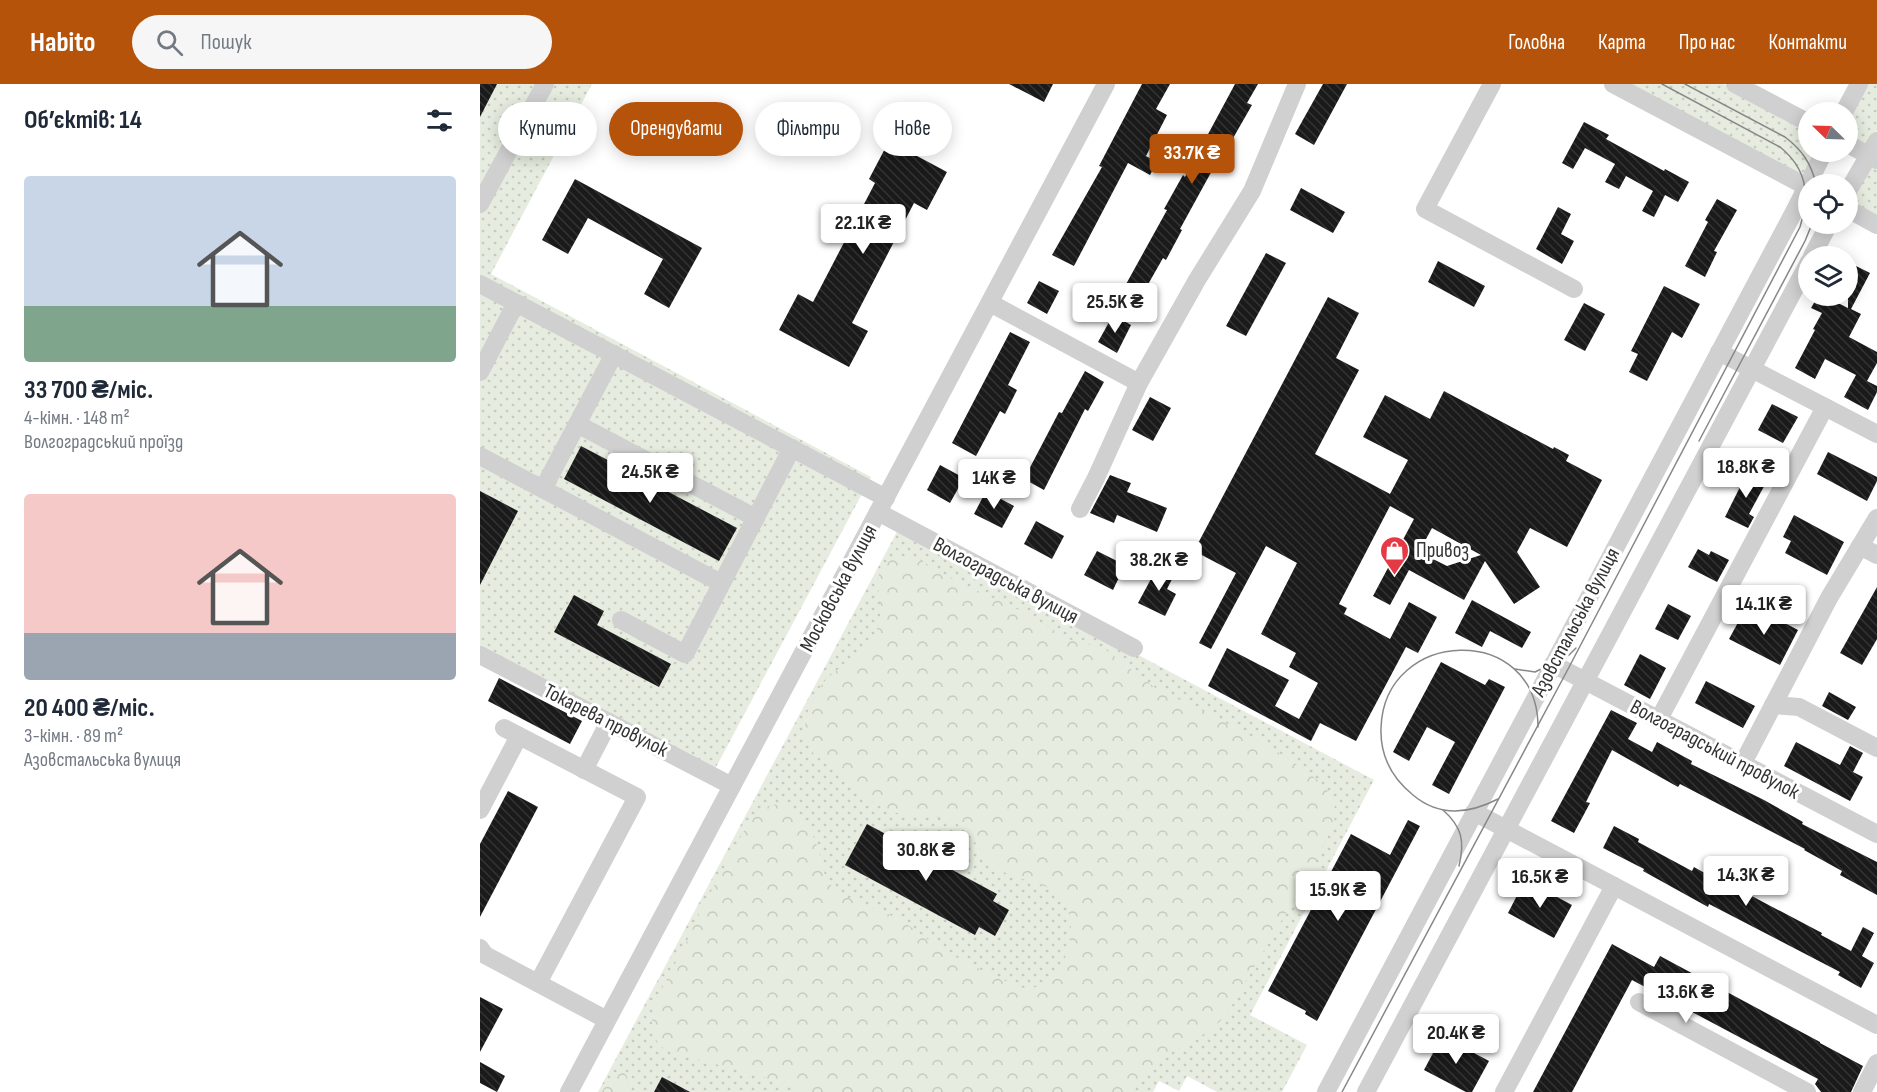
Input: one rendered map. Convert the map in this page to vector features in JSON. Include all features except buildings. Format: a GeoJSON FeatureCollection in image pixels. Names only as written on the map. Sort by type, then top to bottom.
{"type":"FeatureCollection","features":[{"type":"Feature","properties":{"kind":"street"},"geometry":{"type":"LineString","coordinates":[[480,204],[544,84]]}},
{"type":"Feature","properties":{"kind":"street","name":"Московська вулиця"},"geometry":{"type":"LineString","coordinates":[[569,1092],[1106,84]]}},
{"type":"Feature","properties":{"kind":"street"},"geometry":{"type":"LineString","coordinates":[[1080,509],[1139,382],[1197,280],[1252,191],[1298,84]]}},
{"type":"Feature","properties":{"kind":"street"},"geometry":{"type":"LineString","coordinates":[[1492,84],[1425,209],[1574,289]]}},
{"type":"Feature","properties":{"kind":"street"},"geometry":{"type":"LineString","coordinates":[[1613,84],[1798,183]]}},
{"type":"Feature","properties":{"kind":"street"},"geometry":{"type":"LineString","coordinates":[[1735,84],[1798,117]]}},
{"type":"Feature","properties":{"kind":"street"},"geometry":{"type":"LineString","coordinates":[[1849,102],[1859,84]]}},
{"type":"Feature","properties":{"kind":"street"},"geometry":{"type":"LineString","coordinates":[[1858,147],[1874,152],[1858,176]]}},
{"type":"Feature","properties":{"kind":"street","name":"Азовстальська вулиця"},"geometry":{"type":"LineString","coordinates":[[1326,1092],[1798,206]]}},
{"type":"Feature","properties":{"kind":"street"},"geometry":{"type":"LineString","coordinates":[[1858,215],[1877,225]]}},
{"type":"Feature","properties":{"kind":"street","name":"Азовстальська вулиця"},"geometry":{"type":"LineString","coordinates":[[1366,1092],[1798,282]]}},
{"type":"Feature","properties":{"kind":"street","name":"Волгоградська вулиця"},"geometry":{"type":"LineString","coordinates":[[480,284],[792,448],[882,505],[1134,648]]}},
{"type":"Feature","properties":{"kind":"street"},"geometry":{"type":"LineString","coordinates":[[480,372],[516,303]]}},
{"type":"Feature","properties":{"kind":"street"},"geometry":{"type":"LineString","coordinates":[[990,303],[1139,382]]}},
{"type":"Feature","properties":{"kind":"street"},"geometry":{"type":"LineString","coordinates":[[1719,352],[1877,434]]}},
{"type":"Feature","properties":{"kind":"street"},"geometry":{"type":"LineString","coordinates":[[543,489],[614,354]]}},
{"type":"Feature","properties":{"kind":"street"},"geometry":{"type":"LineString","coordinates":[[1659,719],[1825,407]]}},
{"type":"Feature","properties":{"kind":"street"},"geometry":{"type":"LineString","coordinates":[[577,424],[756,518]]}},
{"type":"Feature","properties":{"kind":"street"},"geometry":{"type":"LineString","coordinates":[[621,620],[685,654],[792,448]]}},
{"type":"Feature","properties":{"kind":"street"},"geometry":{"type":"LineString","coordinates":[[480,456],[722,583]]}},
{"type":"Feature","properties":{"kind":"street"},"geometry":{"type":"LineString","coordinates":[[1743,763],[1829,598],[1877,518]]}},
{"type":"Feature","properties":{"kind":"street"},"geometry":{"type":"LineString","coordinates":[[1860,546],[1877,555]]}},
{"type":"Feature","properties":{"kind":"street","name":"Токарева провулок"},"geometry":{"type":"LineString","coordinates":[[480,655],[732,786]]}},
{"type":"Feature","properties":{"kind":"street","name":"Волгоградський провулок"},"geometry":{"type":"LineString","coordinates":[[1553,664],[1877,834]]}},
{"type":"Feature","properties":{"kind":"street"},"geometry":{"type":"LineString","coordinates":[[1773,705],[1799,707],[1877,748]]}},
{"type":"Feature","properties":{"kind":"street"},"geometry":{"type":"LineString","coordinates":[[585,770],[609,722]]}},
{"type":"Feature","properties":{"kind":"street"},"geometry":{"type":"LineString","coordinates":[[482,800],[512,732],[637,797],[538,983]]}},
{"type":"Feature","properties":{"kind":"street"},"geometry":{"type":"LineString","coordinates":[[1474,812],[1877,1025]]}},
{"type":"Feature","properties":{"kind":"street"},"geometry":{"type":"LineString","coordinates":[[1504,1092],[1614,886]]}},
{"type":"Feature","properties":{"kind":"street"},"geometry":{"type":"LineString","coordinates":[[480,948],[485,955],[607,1020]]}},
{"type":"Feature","properties":{"kind":"street"},"geometry":{"type":"LineString","coordinates":[[1639,1002],[1807,1092]]}},
{"type":"Feature","properties":{"kind":"street"},"geometry":{"type":"LineString","coordinates":[[1862,1092],[1877,1063]]}},
{"type":"Feature","properties":{"kind":"green space"},"geometry":{"type":"Polygon","coordinates":[[[480,84],[592,84],[582,102],[498,102],[498,156],[554,156],[491,274],[871,477],[714,771],[480,649],[480,84]]]}},
{"type":"Feature","properties":{"kind":"green space"},"geometry":{"type":"Polygon","coordinates":[[[1624,84],[1723,84],[1798,124],[1798,162],[1813,162],[1807,174],[1798,176],[1624,84]]]}},
{"type":"Feature","properties":{"kind":"green space"},"geometry":{"type":"Polygon","coordinates":[[[1863,84],[1877,84],[1877,130],[1867,149],[1858,144],[1858,102],[1854,102],[1863,84]]]}},
{"type":"Feature","properties":{"kind":"green space"},"geometry":{"type":"Polygon","coordinates":[[[1872,164],[1877,166],[1877,218],[1858,208],[1858,187],[1872,164]]]}},
{"type":"Feature","properties":{"kind":"green space"},"geometry":{"type":"Polygon","coordinates":[[[899,528],[1374,780],[1250,1015],[1307,1045],[1282,1092],[1217,1092],[1187,1076],[1179,1091],[1159,1081],[1153,1092],[598,1092],[899,528]]]}},
{"type":"Feature","properties":{"kind":"green space"},"geometry":{"type":"Polygon","coordinates":[[[898,556],[915,557],[950,578],[1028,614],[1068,639],[1106,650],[1154,687],[1246,733],[1291,760],[1320,782],[1334,798],[1334,822],[1317,860],[1228,1012],[1213,1028],[1154,1065],[1130,1092],[802,1092],[760,1076],[674,1053],[663,1048],[656,1040],[652,1028],[653,1009],[658,996],[751,818],[769,806],[780,805],[791,808],[803,818],[815,839],[824,873],[835,889],[843,895],[894,917],[954,956],[1018,987],[1025,988],[1042,984],[1053,976],[1062,963],[1067,952],[1071,928],[1065,905],[1059,895],[1049,888],[1007,874],[994,866],[965,830],[951,821],[893,812],[875,804],[813,753],[808,744],[805,734],[806,720],[814,698],[827,678],[858,656],[871,642],[880,619],[878,579],[883,567],[898,556]]]}},
{"type":"Feature","properties":{"kind":"green space"},"geometry":{"type":"Polygon","coordinates":[[[622,1071],[628,1080],[627,1092],[602,1092],[611,1076],[622,1071]]]}},
{"type":"Feature","properties":{"kind":"tram line"},"geometry":{"type":"LineString","coordinates":[[1342,1092],[1567,671],[1800,227],[1805,204],[1804,183],[1801,173],[1789,155],[1780,147],[1662,84]]}},
{"type":"Feature","properties":{"kind":"tram line"},"geometry":{"type":"LineString","coordinates":[[1685,84],[1785,137],[1805,158],[1812,174]]}},
{"type":"Feature","properties":{"kind":"tram line"},"geometry":{"type":"LineString","coordinates":[[1699,441],[1808,234]]}},
{"type":"Feature","properties":{"kind":"tram line"},"geometry":{"type":"LineString","coordinates":[[1515,669],[1535,672],[1569,655],[1576,648]]}},
{"type":"Feature","properties":{"kind":"tram line"},"geometry":{"type":"LineString","coordinates":[[1498,799],[1476,808],[1454,811],[1433,807],[1413,795],[1393,774],[1385,757],[1381,728],[1389,695],[1407,670],[1432,656],[1461,650],[1489,655],[1514,669],[1531,693],[1538,727]]}},
{"type":"Feature","properties":{"kind":"tram line"},"geometry":{"type":"LineString","coordinates":[[1443,810],[1454,822],[1460,835],[1462,849],[1459,866]]}},
{"type":"Feature","properties":{"kind":"place","name":"Привоз"},"geometry":{"type":"Point","coordinates":[1395,576]}}]}
